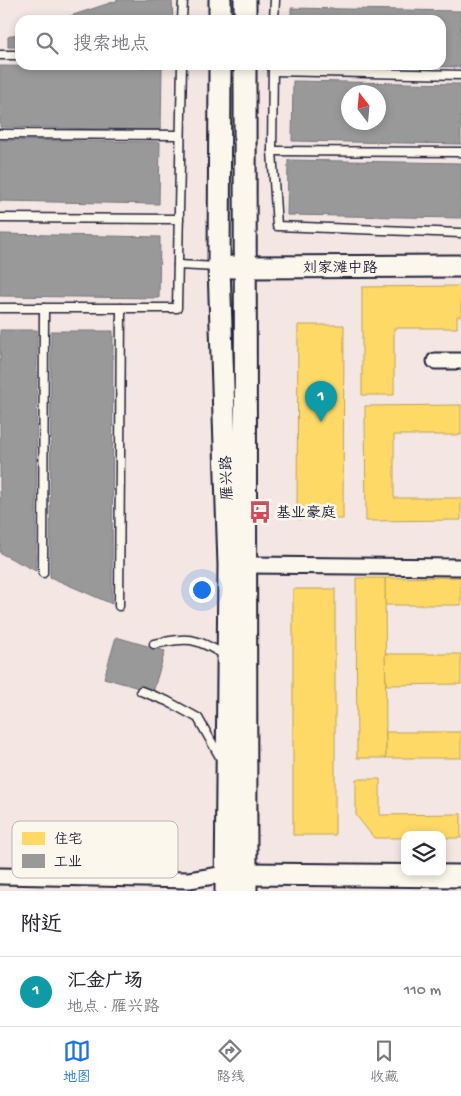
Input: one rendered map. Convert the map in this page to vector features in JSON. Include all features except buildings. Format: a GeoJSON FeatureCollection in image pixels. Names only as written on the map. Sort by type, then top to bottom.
{"type":"FeatureCollection","features":[{"type":"Feature","properties":{"kind":"main road"},"geometry":{"type":"LineString","coordinates":[[220,0],[220,15]]}},
{"type":"Feature","properties":{"kind":"main road"},"geometry":{"type":"LineString","coordinates":[[245,0],[245,15]]}},
{"type":"Feature","properties":{"kind":"main road","name":"雁兴路"},"geometry":{"type":"LineString","coordinates":[[220,70],[220,267],[237,565],[228,656],[227,773],[236,882]]}},
{"type":"Feature","properties":{"kind":"main road","name":"雁兴路"},"geometry":{"type":"LineString","coordinates":[[236,882],[237,565],[245,268],[245,70]]}},
{"type":"Feature","properties":{"kind":"main road","name":"刘家滩中路"},"geometry":{"type":"LineString","coordinates":[[220,267],[461,266]]}},
{"type":"Feature","properties":{"kind":"main road"},"geometry":{"type":"LineString","coordinates":[[236,882],[461,876]]}},
{"type":"Feature","properties":{"kind":"street"},"geometry":{"type":"LineString","coordinates":[[435,361],[461,361]]}},
{"type":"Feature","properties":{"kind":"street"},"geometry":{"type":"LineString","coordinates":[[237,565],[461,567]]}},
{"type":"Feature","properties":{"kind":"street"},"geometry":{"type":"LineString","coordinates":[[94,878],[236,882]]}},
{"type":"Feature","properties":{"kind":"lane"},"geometry":{"type":"LineString","coordinates":[[182,15],[183,0]]}},
{"type":"Feature","properties":{"kind":"lane"},"geometry":{"type":"LineString","coordinates":[[274,0],[274,15]]}},
{"type":"Feature","properties":{"kind":"lane"},"geometry":{"type":"LineString","coordinates":[[0,55],[15,55]]}},
{"type":"Feature","properties":{"kind":"lane"},"geometry":{"type":"LineString","coordinates":[[0,308],[177,308],[182,70]]}},
{"type":"Feature","properties":{"kind":"lane"},"geometry":{"type":"LineString","coordinates":[[273,70],[272,151],[277,226],[461,233]]}},
{"type":"Feature","properties":{"kind":"lane"},"geometry":{"type":"LineString","coordinates":[[327,70],[461,75]]}},
{"type":"Feature","properties":{"kind":"lane"},"geometry":{"type":"LineString","coordinates":[[0,134],[180,135]]}},
{"type":"Feature","properties":{"kind":"lane"},"geometry":{"type":"LineString","coordinates":[[272,151],[461,152]]}},
{"type":"Feature","properties":{"kind":"lane"},"geometry":{"type":"LineString","coordinates":[[0,218],[179,219]]}},
{"type":"Feature","properties":{"kind":"lane"},"geometry":{"type":"LineString","coordinates":[[178,265],[220,267]]}},
{"type":"Feature","properties":{"kind":"lane"},"geometry":{"type":"LineString","coordinates":[[43,573],[44,308]]}},
{"type":"Feature","properties":{"kind":"lane"},"geometry":{"type":"LineString","coordinates":[[119,606],[121,308]]}},
{"type":"Feature","properties":{"kind":"lane"},"geometry":{"type":"LineString","coordinates":[[154,644],[186,638],[204,643],[228,656]]}},
{"type":"Feature","properties":{"kind":"lane"},"geometry":{"type":"LineString","coordinates":[[141,692],[167,701],[198,718],[212,740],[227,773]]}},
{"type":"Feature","properties":{"kind":"place","name":"汇金广场"},"geometry":{"type":"Point","coordinates":[321,422]}},
{"type":"Feature","properties":{"kind":"place","name":"基业豪庭"},"geometry":{"type":"Point","coordinates":[260,512]}}]}
